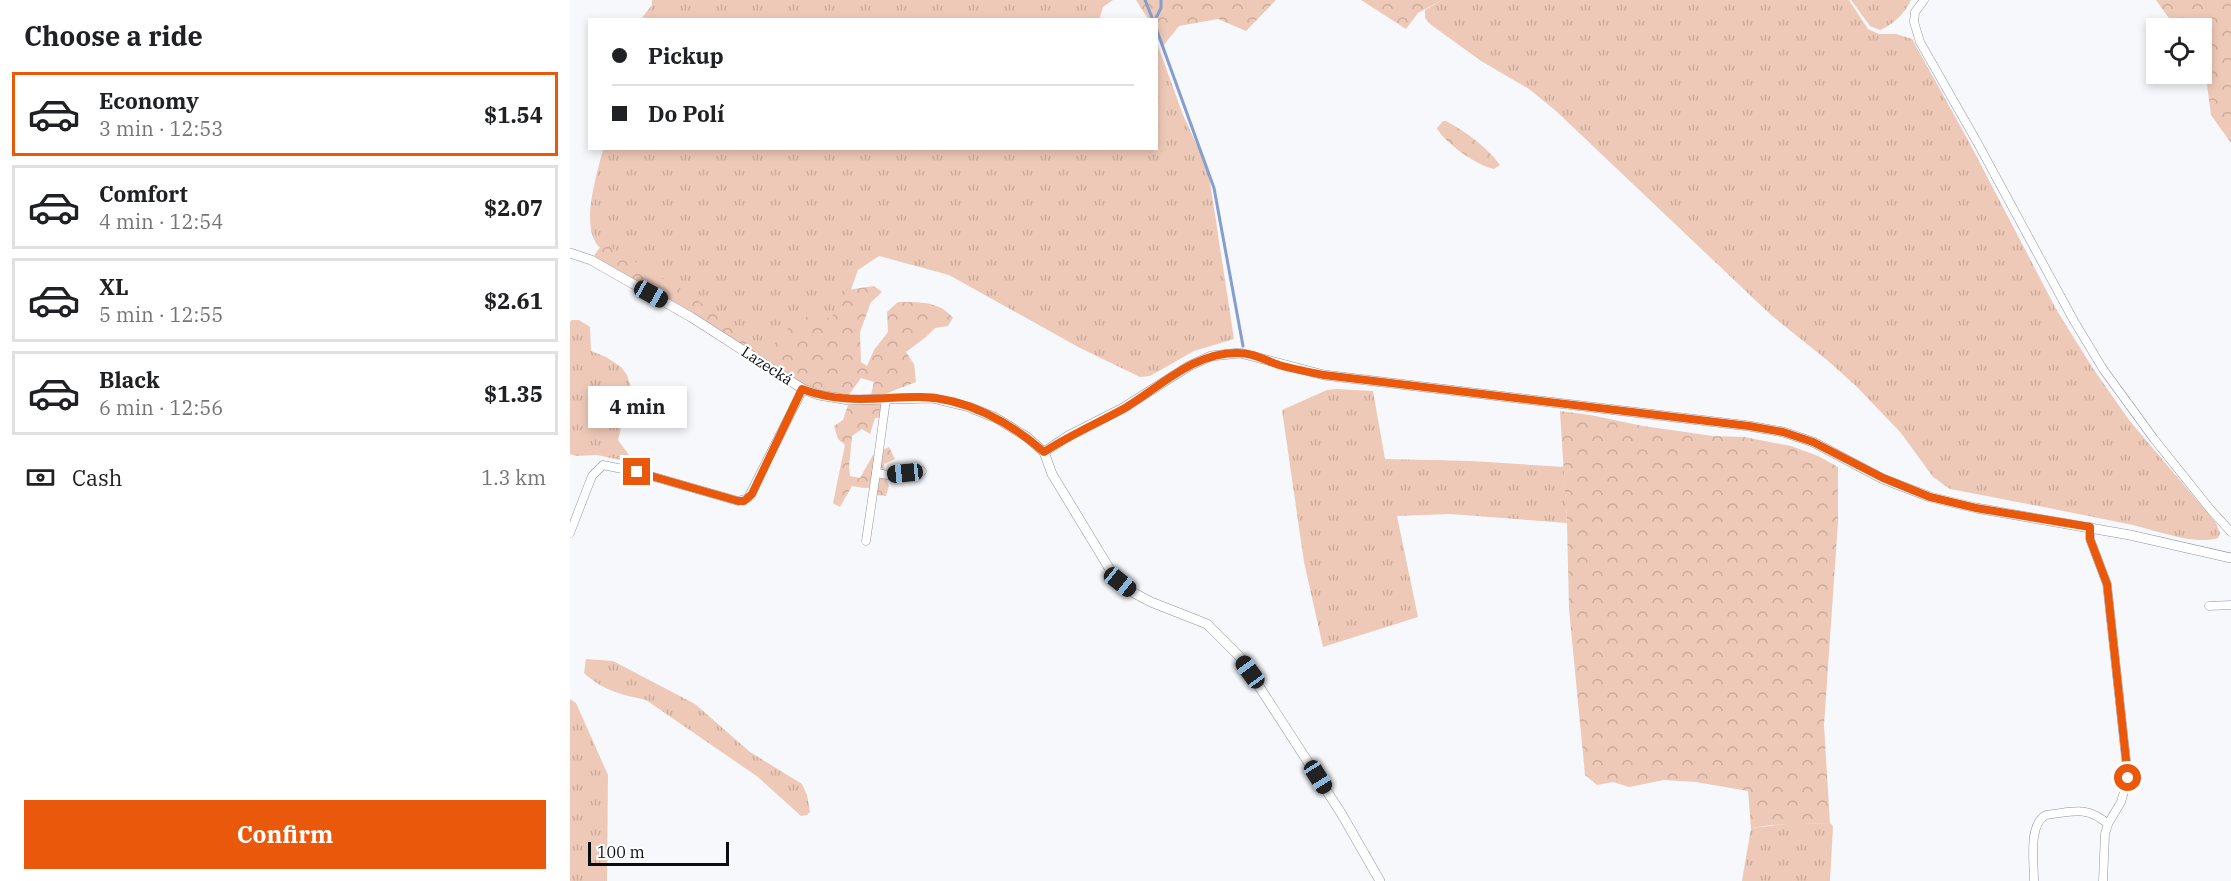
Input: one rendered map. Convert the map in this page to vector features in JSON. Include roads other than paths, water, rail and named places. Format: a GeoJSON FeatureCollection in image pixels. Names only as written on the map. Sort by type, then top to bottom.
{"type":"FeatureCollection","features":[{"type":"Feature","properties":{"kind":"street"},"geometry":{"type":"LineString","coordinates":[[1924,0],[1915,12],[1914,22],[1920,42],[2074,321],[2103,369],[2154,439],[2231,532]]}},
{"type":"Feature","properties":{"kind":"street","name":"Lazecká"},"geometry":{"type":"LineString","coordinates":[[570,253],[591,261],[691,317],[802,389],[835,399],[932,398],[969,407],[996,418],[1027,437],[1044,452]]}},
{"type":"Feature","properties":{"kind":"street"},"geometry":{"type":"LineString","coordinates":[[1380,881],[1341,813],[1261,686],[1240,657],[1207,624],[1151,602],[1120,582],[1109,568],[1052,474],[1044,452],[1068,436],[1123,408],[1189,366],[1211,356],[1250,354],[1279,365],[1324,375],[1783,432],[1813,442],[1883,478],[1930,497],[1976,508],[2090,527],[2231,558]]}},
{"type":"Feature","properties":{"kind":"street"},"geometry":{"type":"LineString","coordinates":[[570,533],[592,476],[603,465],[637,472],[738,501],[748,498],[752,494],[802,389]]}},
{"type":"Feature","properties":{"kind":"street"},"geometry":{"type":"LineString","coordinates":[[866,541],[886,399]]}},
{"type":"Feature","properties":{"kind":"street"},"geometry":{"type":"LineString","coordinates":[[876,473],[888,475],[922,471]]}},
{"type":"Feature","properties":{"kind":"street"},"geometry":{"type":"LineString","coordinates":[[2090,527],[2090,539],[2107,584],[2128,778],[2121,802],[2104,834],[2103,881]]}},
{"type":"Feature","properties":{"kind":"street"},"geometry":{"type":"LineString","coordinates":[[2209,606],[2231,605]]}},
{"type":"Feature","properties":{"kind":"street"},"geometry":{"type":"LineString","coordinates":[[2034,881],[2034,830],[2041,818],[2046,815],[2085,811],[2092,812],[2108,824]]}},
{"type":"Feature","properties":{"kind":"waterway"},"geometry":{"type":"LineString","coordinates":[[1145,0],[1152,18]]}},
{"type":"Feature","properties":{"kind":"waterway"},"geometry":{"type":"LineString","coordinates":[[1156,18],[1161,8],[1161,0]]}},
{"type":"Feature","properties":{"kind":"waterway"},"geometry":{"type":"LineString","coordinates":[[1158,34],[1214,188],[1243,346]]}}]}
